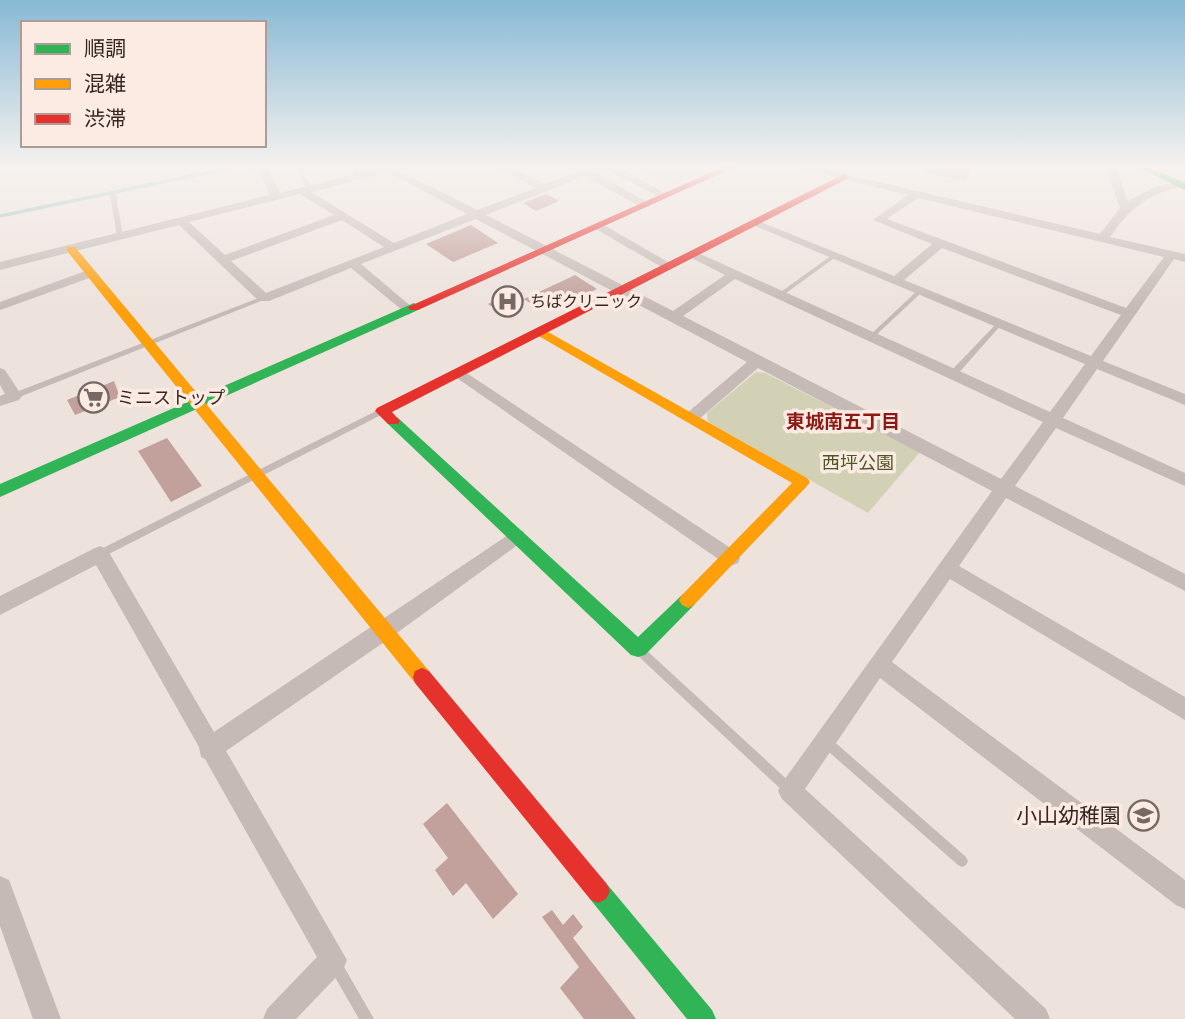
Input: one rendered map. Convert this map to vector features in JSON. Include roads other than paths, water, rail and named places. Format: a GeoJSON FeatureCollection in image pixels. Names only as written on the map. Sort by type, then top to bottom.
{"type":"FeatureCollection","features":[{"type":"Feature","properties":{"kind":"street"},"geometry":{"type":"LineString","coordinates":[[0,266],[215,214]]}},
{"type":"Feature","properties":{"kind":"street"},"geometry":{"type":"LineString","coordinates":[[339,214],[394,248]]}},
{"type":"Feature","properties":{"kind":"street"},"geometry":{"type":"LineString","coordinates":[[471,214],[1185,583]]}},
{"type":"Feature","properties":{"kind":"street"},"geometry":{"type":"LineString","coordinates":[[182,222],[264,299],[478,214]]}},
{"type":"Feature","properties":{"kind":"street"},"geometry":{"type":"LineString","coordinates":[[0,491],[626,214]]}},
{"type":"Feature","properties":{"kind":"street"},"geometry":{"type":"LineString","coordinates":[[541,332],[802,482],[731,558],[638,649],[382,411],[772,214]]}},
{"type":"Feature","properties":{"kind":"street"},"geometry":{"type":"LineString","coordinates":[[888,214],[879,220],[1130,314]]}},
{"type":"Feature","properties":{"kind":"street"},"geometry":{"type":"LineString","coordinates":[[996,214],[1178,257],[1130,314],[1052,419],[790,790],[1036,1019]]}},
{"type":"Feature","properties":{"kind":"street"},"geometry":{"type":"LineString","coordinates":[[1103,238],[1120,214]]}},
{"type":"Feature","properties":{"kind":"street"},"geometry":{"type":"LineString","coordinates":[[222,260],[343,216]]}},
{"type":"Feature","properties":{"kind":"street"},"geometry":{"type":"LineString","coordinates":[[754,223],[1185,400]]}},
{"type":"Feature","properties":{"kind":"street"},"geometry":{"type":"LineString","coordinates":[[598,226],[669,266]]}},
{"type":"Feature","properties":{"kind":"street"},"geometry":{"type":"LineString","coordinates":[[896,281],[940,243]]}},
{"type":"Feature","properties":{"kind":"street"},"geometry":{"type":"LineString","coordinates":[[71,248],[383,632],[703,1019]]}},
{"type":"Feature","properties":{"kind":"street"},"geometry":{"type":"LineString","coordinates":[[692,255],[1185,480]]}},
{"type":"Feature","properties":{"kind":"street"},"geometry":{"type":"LineString","coordinates":[[353,264],[408,311]]}},
{"type":"Feature","properties":{"kind":"street"},"geometry":{"type":"LineString","coordinates":[[0,306],[91,274]]}},
{"type":"Feature","properties":{"kind":"street"},"geometry":{"type":"LineString","coordinates":[[672,318],[734,274]]}},
{"type":"Feature","properties":{"kind":"street"},"geometry":{"type":"LineString","coordinates":[[692,417],[756,362]]}},
{"type":"Feature","properties":{"kind":"street"},"geometry":{"type":"LineString","coordinates":[[0,373],[7,399]]}},
{"type":"Feature","properties":{"kind":"street"},"geometry":{"type":"LineString","coordinates":[[459,373],[731,558]]}},
{"type":"Feature","properties":{"kind":"street"},"geometry":{"type":"LineString","coordinates":[[209,750],[383,632],[517,536]]}},
{"type":"Feature","properties":{"kind":"street"},"geometry":{"type":"LineString","coordinates":[[0,606],[100,554],[209,750],[333,961],[277,1019]]}},
{"type":"Feature","properties":{"kind":"street"},"geometry":{"type":"LineString","coordinates":[[947,568],[1185,709]]}},
{"type":"Feature","properties":{"kind":"street"},"geometry":{"type":"LineString","coordinates":[[878,664],[1185,896]]}},
{"type":"Feature","properties":{"kind":"street"},"geometry":{"type":"LineString","coordinates":[[0,889],[47,1019]]}},
{"type":"Feature","properties":{"kind":"lane"},"geometry":{"type":"LineString","coordinates":[[116,214],[120,236]]}},
{"type":"Feature","properties":{"kind":"lane"},"geometry":{"type":"LineString","coordinates":[[780,295],[834,256]]}},
{"type":"Feature","properties":{"kind":"lane"},"geometry":{"type":"LineString","coordinates":[[871,337],[920,291]]}},
{"type":"Feature","properties":{"kind":"lane"},"geometry":{"type":"LineString","coordinates":[[7,399],[264,299]]}},
{"type":"Feature","properties":{"kind":"lane"},"geometry":{"type":"LineString","coordinates":[[953,374],[999,324]]}},
{"type":"Feature","properties":{"kind":"lane"},"geometry":{"type":"LineString","coordinates":[[100,554],[382,411]]}},
{"type":"Feature","properties":{"kind":"lane"},"geometry":{"type":"LineString","coordinates":[[638,649],[790,790]]}},
{"type":"Feature","properties":{"kind":"lane"},"geometry":{"type":"LineString","coordinates":[[825,740],[962,861]]}},
{"type":"Feature","properties":{"kind":"lane"},"geometry":{"type":"LineString","coordinates":[[333,961],[366,1019]]}},
{"type":"Feature","properties":{"kind":"waterway"},"geometry":{"type":"LineString","coordinates":[[0,216],[12,214]]}},
{"type":"Feature","properties":{"kind":"place","name":"ちばクリニック"},"geometry":{"type":"Point","coordinates":[507,301]}},
{"type":"Feature","properties":{"kind":"place","name":"ミニストップ"},"geometry":{"type":"Point","coordinates":[94,398]}},
{"type":"Feature","properties":{"kind":"place","name":"小山幼稚園"},"geometry":{"type":"Point","coordinates":[1144,816]}},
{"type":"Feature","properties":{"kind":"district","name":"東城南五丁目"},"geometry":{"type":"Point","coordinates":[843,421]}},
{"type":"Feature","properties":{"kind":"park label","name":"西坪公園"},"geometry":{"type":"Point","coordinates":[858,463]}}]}
